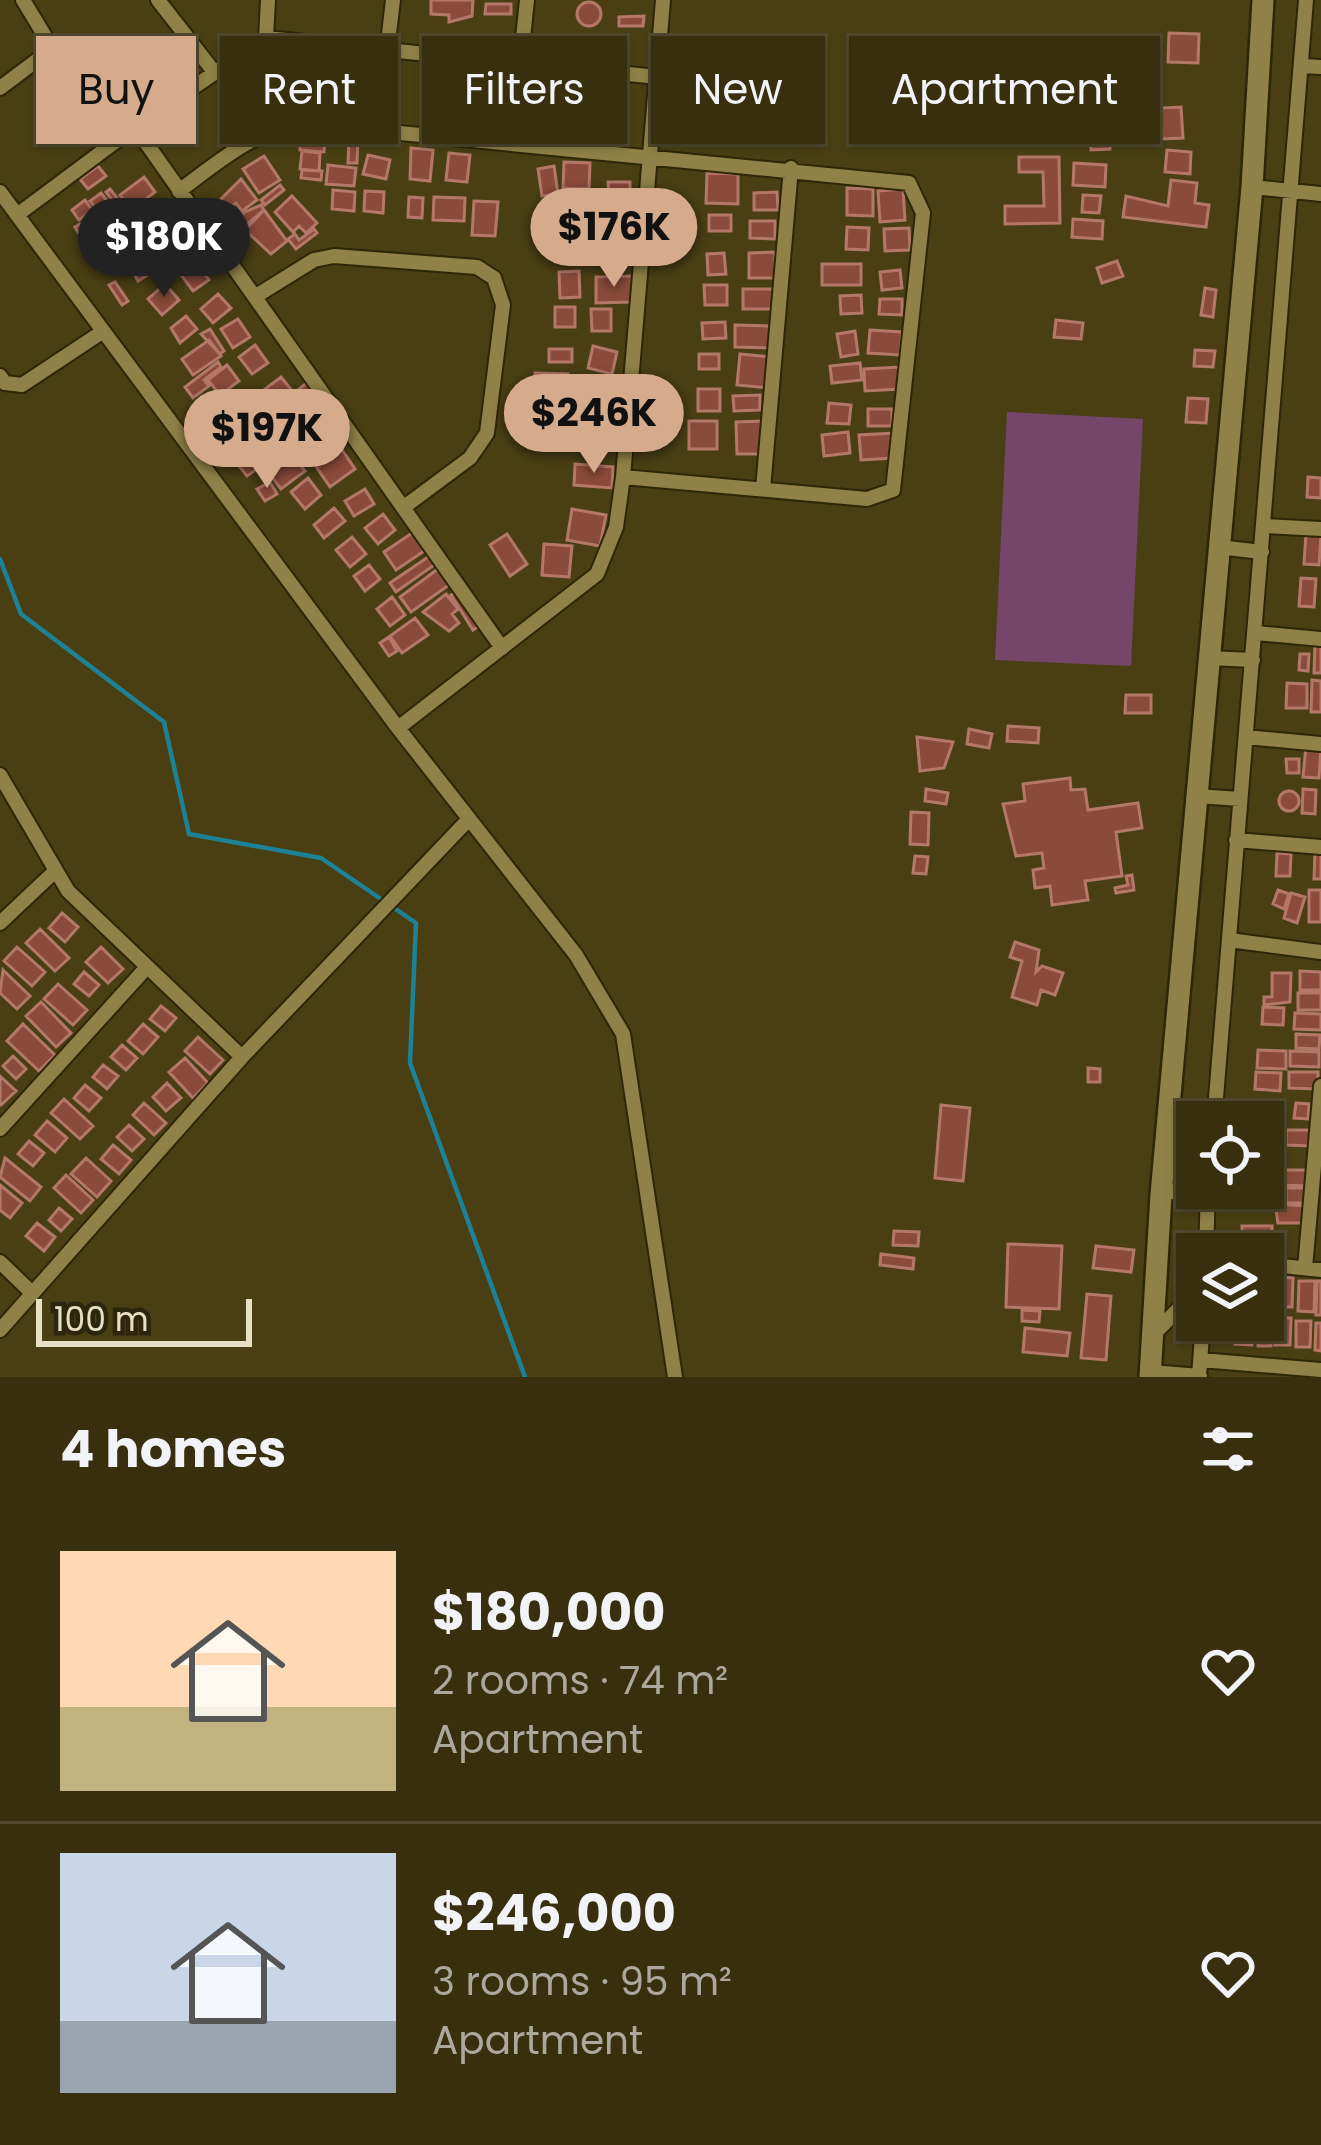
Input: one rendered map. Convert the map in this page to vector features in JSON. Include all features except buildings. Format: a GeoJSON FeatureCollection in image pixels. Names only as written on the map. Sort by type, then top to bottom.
{"type":"FeatureCollection","features":[{"type":"Feature","properties":{"kind":"street"},"geometry":{"type":"LineString","coordinates":[[0,88],[44,55],[49,43],[22,0]]}},
{"type":"Feature","properties":{"kind":"street"},"geometry":{"type":"LineString","coordinates":[[158,0],[215,73]]}},
{"type":"Feature","properties":{"kind":"street"},"geometry":{"type":"LineString","coordinates":[[266,36],[268,0]]}},
{"type":"Feature","properties":{"kind":"street"},"geometry":{"type":"LineString","coordinates":[[389,36],[393,0]]}},
{"type":"Feature","properties":{"kind":"street"},"geometry":{"type":"LineString","coordinates":[[523,36],[526,0]]}},
{"type":"Feature","properties":{"kind":"street"},"geometry":{"type":"LineString","coordinates":[[661,36],[663,0]]}},
{"type":"Feature","properties":{"kind":"street"},"geometry":{"type":"LineString","coordinates":[[1263,0],[1252,187],[1161,1195],[1151,1375],[1321,1370]]}},
{"type":"Feature","properties":{"kind":"street"},"geometry":{"type":"LineString","coordinates":[[1216,1101],[1306,0]]}},
{"type":"Feature","properties":{"kind":"street"},"geometry":{"type":"LineString","coordinates":[[1301,66],[1321,68]]}},
{"type":"Feature","properties":{"kind":"street"},"geometry":{"type":"LineString","coordinates":[[196,86],[220,70]]}},
{"type":"Feature","properties":{"kind":"street"},"geometry":{"type":"LineString","coordinates":[[179,191],[243,144],[291,125],[898,178],[917,191],[923,213],[893,490],[867,499],[622,477]]}},
{"type":"Feature","properties":{"kind":"street"},"geometry":{"type":"LineString","coordinates":[[17,215],[112,144]]}},
{"type":"Feature","properties":{"kind":"street"},"geometry":{"type":"LineString","coordinates":[[147,144],[502,648]]}},
{"type":"Feature","properties":{"kind":"street"},"geometry":{"type":"LineString","coordinates":[[398,728],[597,574],[616,526],[655,144]]}},
{"type":"Feature","properties":{"kind":"street"},"geometry":{"type":"LineString","coordinates":[[763,489],[791,167]]}},
{"type":"Feature","properties":{"kind":"street"},"geometry":{"type":"LineString","coordinates":[[1252,187],[1321,194]]}},
{"type":"Feature","properties":{"kind":"street"},"geometry":{"type":"LineString","coordinates":[[0,192],[398,728],[576,955],[623,1034],[675,1377]]}},
{"type":"Feature","properties":{"kind":"street"},"geometry":{"type":"LineString","coordinates":[[256,296],[314,260],[334,256],[477,267],[494,278],[503,305],[487,433],[470,458],[404,507]]}},
{"type":"Feature","properties":{"kind":"street"},"geometry":{"type":"LineString","coordinates":[[0,376],[22,385],[102,332]]}},
{"type":"Feature","properties":{"kind":"street"},"geometry":{"type":"LineString","coordinates":[[1266,526],[1321,530]]}},
{"type":"Feature","properties":{"kind":"street"},"geometry":{"type":"LineString","coordinates":[[1218,547],[1262,552]]}},
{"type":"Feature","properties":{"kind":"street"},"geometry":{"type":"LineString","coordinates":[[1256,633],[1321,639]]}},
{"type":"Feature","properties":{"kind":"street"},"geometry":{"type":"LineString","coordinates":[[1208,658],[1253,660]]}},
{"type":"Feature","properties":{"kind":"street"},"geometry":{"type":"LineString","coordinates":[[1246,737],[1321,744]]}},
{"type":"Feature","properties":{"kind":"street"},"geometry":{"type":"LineString","coordinates":[[0,775],[52,874],[242,1057]]}},
{"type":"Feature","properties":{"kind":"street"},"geometry":{"type":"LineString","coordinates":[[1196,796],[1240,799]]}},
{"type":"Feature","properties":{"kind":"street"},"geometry":{"type":"LineString","coordinates":[[0,1330],[242,1057],[468,820]]}},
{"type":"Feature","properties":{"kind":"street"},"geometry":{"type":"LineString","coordinates":[[1236,840],[1321,847]]}},
{"type":"Feature","properties":{"kind":"street"},"geometry":{"type":"LineString","coordinates":[[2,915],[52,874]]}},
{"type":"Feature","properties":{"kind":"street"},"geometry":{"type":"LineString","coordinates":[[1228,940],[1321,952]]}},
{"type":"Feature","properties":{"kind":"street"},"geometry":{"type":"LineString","coordinates":[[0,1129],[147,968]]}},
{"type":"Feature","properties":{"kind":"street"},"geometry":{"type":"LineString","coordinates":[[1313,1269],[1321,1086]]}},
{"type":"Feature","properties":{"kind":"street"},"geometry":{"type":"LineString","coordinates":[[1161,1195],[1176,1191]]}},
{"type":"Feature","properties":{"kind":"street"},"geometry":{"type":"LineString","coordinates":[[0,1262],[31,1292]]}},
{"type":"Feature","properties":{"kind":"street"},"geometry":{"type":"LineString","coordinates":[[1154,1334],[1176,1311]]}},
{"type":"Feature","properties":{"kind":"street"},"geometry":{"type":"LineString","coordinates":[[1200,1371],[1202,1341]]}},
{"type":"Feature","properties":{"kind":"shaded area"},"geometry":{"type":"Polygon","coordinates":[[[1007,412],[1143,419],[1131,666],[995,660],[1007,412]]]}},
{"type":"Feature","properties":{"kind":"waterway"},"geometry":{"type":"LineString","coordinates":[[0,559],[21,614],[164,722],[189,834],[321,858],[416,923],[410,1063],[525,1377]]}}]}
